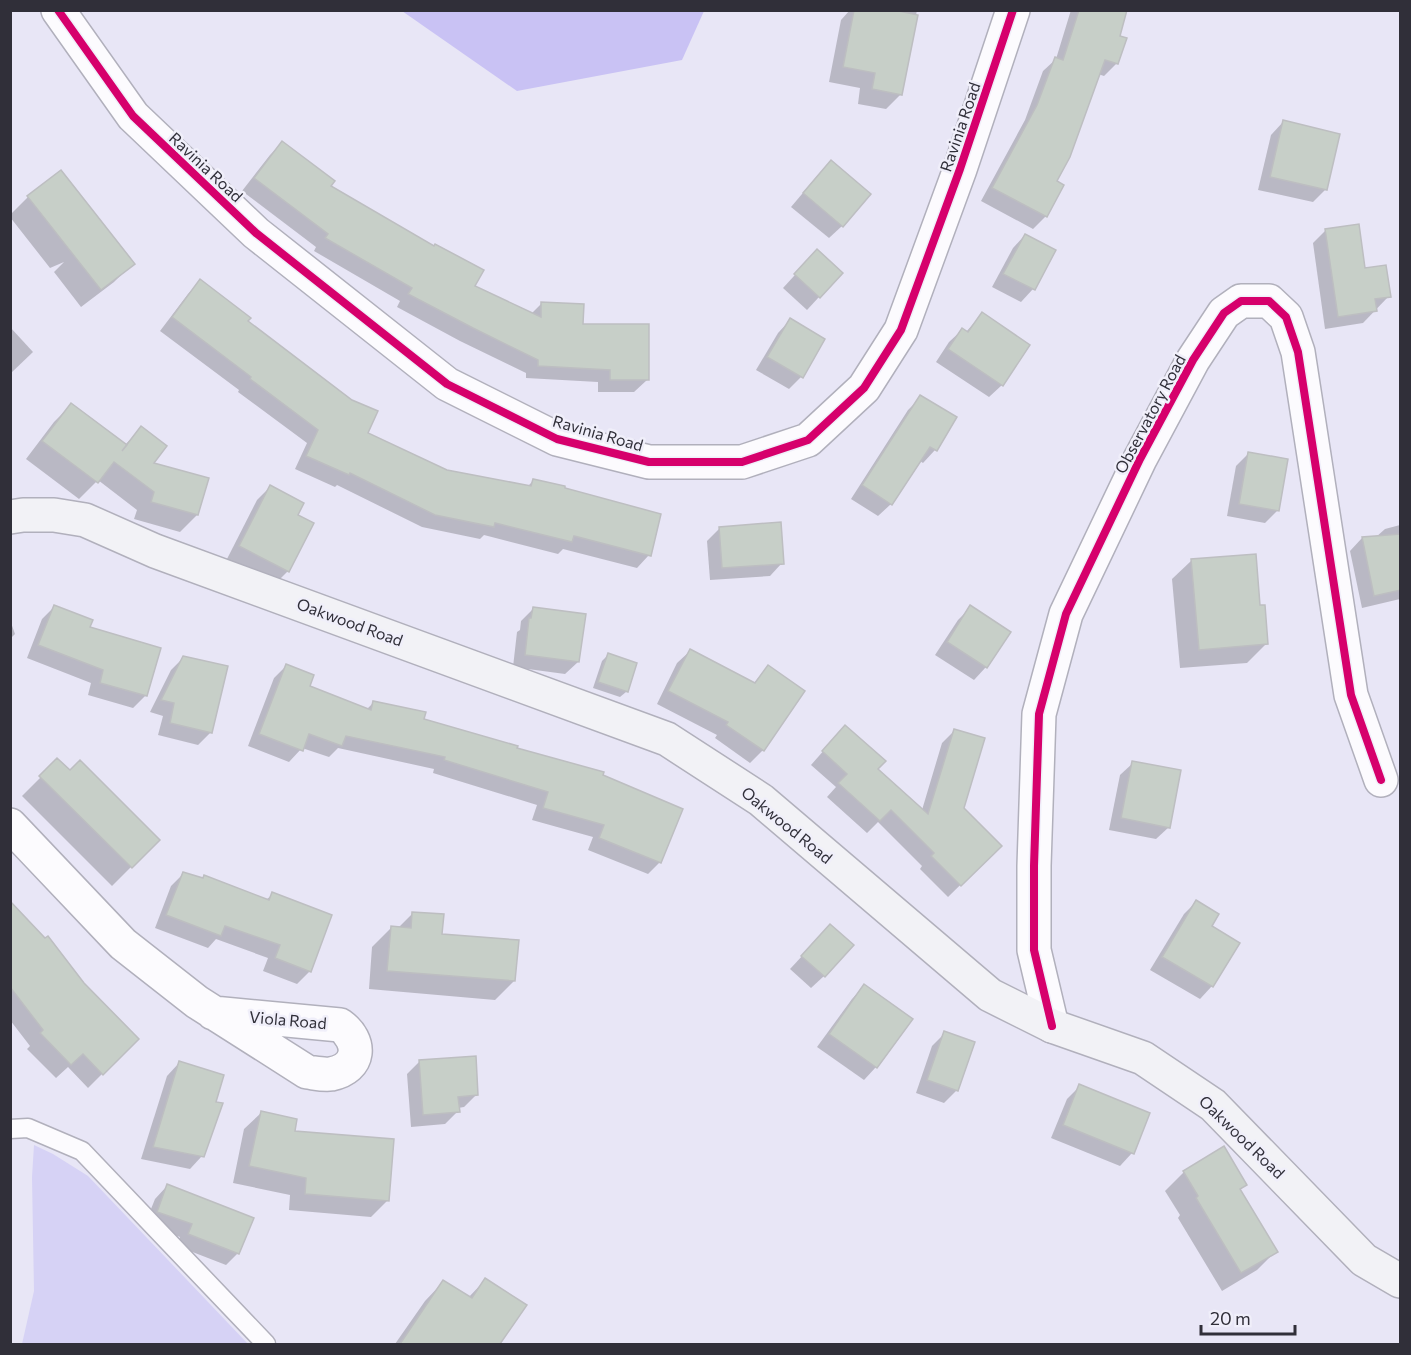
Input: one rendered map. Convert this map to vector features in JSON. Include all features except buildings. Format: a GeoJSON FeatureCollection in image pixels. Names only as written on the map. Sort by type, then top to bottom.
{"type":"FeatureCollection","features":[{"type":"Feature","properties":{"kind":"main road","name":"Oakwood Road"},"geometry":{"type":"LineString","coordinates":[[10,517],[54,515],[85,520],[155,551],[667,739],[761,800],[990,994],[1052,1026],[1143,1058],[1213,1104],[1364,1260],[1401,1281]]}},
{"type":"Feature","properties":{"kind":"street","name":"Ravinia Road"},"geometry":{"type":"LineString","coordinates":[[58,10],[133,116],[256,234],[447,384],[557,439],[649,462],[742,462],[808,440],[864,388],[901,330],[960,170],[1013,10]]}},
{"type":"Feature","properties":{"kind":"street","name":"Observatory Road"},"geometry":{"type":"LineString","coordinates":[[1052,1026],[1034,950],[1039,714],[1066,614],[1140,459],[1193,360],[1224,314],[1241,301],[1269,301],[1286,317],[1298,352],[1351,695],[1381,780]]}},
{"type":"Feature","properties":{"kind":"street"},"geometry":{"type":"LineString","coordinates":[[10,825],[123,944],[213,1013]]}},
{"type":"Feature","properties":{"kind":"lane"},"geometry":{"type":"LineString","coordinates":[[10,1129],[28,1128],[82,1151],[266,1344]]}},
{"type":"Feature","properties":{"kind":"shaded area"},"geometry":{"type":"Polygon","coordinates":[[[402,11],[704,11],[682,60],[517,91],[402,11]]]}},
{"type":"Feature","properties":{"kind":"shaded area"},"geometry":{"type":"Polygon","coordinates":[[[34,1145],[88,1176],[248,1344],[22,1344],[34,1291],[32,1177],[34,1145]]]}},
{"type":"Feature","properties":{"kind":"cycle path"},"geometry":{"type":"LineString","coordinates":[[58,10],[133,116],[256,233],[447,384],[557,439],[649,462],[742,462],[808,440],[864,388],[901,330],[960,169],[1013,10]]}},
{"type":"Feature","properties":{"kind":"cycle path"},"geometry":{"type":"LineString","coordinates":[[1052,1026],[1034,950],[1039,714],[1066,614],[1140,459],[1193,360],[1224,313],[1241,301],[1269,301],[1286,317],[1298,352],[1351,695],[1381,780]]}}]}
